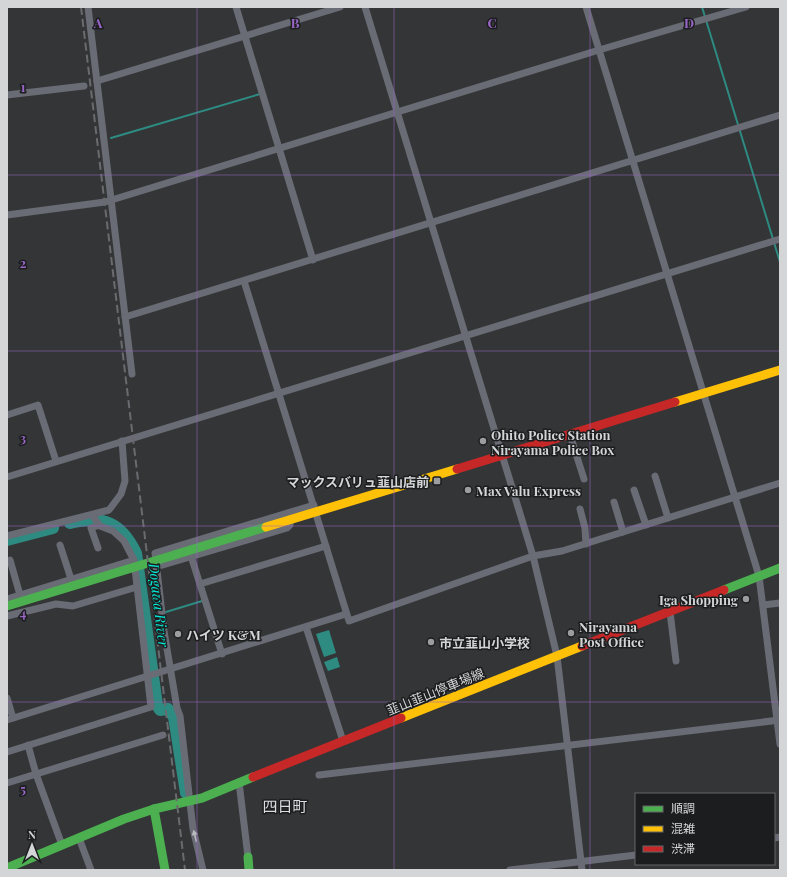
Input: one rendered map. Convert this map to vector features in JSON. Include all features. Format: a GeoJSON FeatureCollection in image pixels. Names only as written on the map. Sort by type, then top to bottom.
{"type":"FeatureCollection","features":[{"type":"Feature","properties":{"kind":"main road"},"geometry":{"type":"LineString","coordinates":[[7,606],[290,521],[316,509],[570,435],[780,370]]}},
{"type":"Feature","properties":{"kind":"main road","name":"韮山韮山停車場線"},"geometry":{"type":"LineString","coordinates":[[7,868],[124,819],[154,809],[191,801],[210,795],[239,782],[780,568]]}},
{"type":"Feature","properties":{"kind":"main road"},"geometry":{"type":"LineString","coordinates":[[154,809],[165,870]]}},
{"type":"Feature","properties":{"kind":"main road"},"geometry":{"type":"LineString","coordinates":[[248,857],[249,870]]}},
{"type":"Feature","properties":{"kind":"street"},"geometry":{"type":"LineString","coordinates":[[88,7],[132,374]]}},
{"type":"Feature","properties":{"kind":"street"},"geometry":{"type":"LineString","coordinates":[[236,7],[313,260]]}},
{"type":"Feature","properties":{"kind":"street"},"geometry":{"type":"LineString","coordinates":[[97,80],[340,7]]}},
{"type":"Feature","properties":{"kind":"street"},"geometry":{"type":"LineString","coordinates":[[365,7],[533,556],[557,656],[582,870]]}},
{"type":"Feature","properties":{"kind":"street"},"geometry":{"type":"LineString","coordinates":[[586,7],[760,576],[779,720],[780,744]]}},
{"type":"Feature","properties":{"kind":"street"},"geometry":{"type":"LineString","coordinates":[[7,215],[98,204],[599,50],[746,7]]}},
{"type":"Feature","properties":{"kind":"street"},"geometry":{"type":"LineString","coordinates":[[7,95],[84,86]]}},
{"type":"Feature","properties":{"kind":"street"},"geometry":{"type":"LineString","coordinates":[[125,317],[780,116]]}},
{"type":"Feature","properties":{"kind":"street"},"geometry":{"type":"LineString","coordinates":[[7,477],[780,239]]}},
{"type":"Feature","properties":{"kind":"street"},"geometry":{"type":"LineString","coordinates":[[244,281],[280,392],[349,622],[533,556],[562,551],[586,544],[780,483]]}},
{"type":"Feature","properties":{"kind":"street"},"geometry":{"type":"LineString","coordinates":[[7,415],[38,405],[56,462]]}},
{"type":"Feature","properties":{"kind":"street"},"geometry":{"type":"LineString","coordinates":[[570,435],[584,479]]}},
{"type":"Feature","properties":{"kind":"street"},"geometry":{"type":"LineString","coordinates":[[7,536],[108,510],[118,500],[124,488],[125,468],[122,441]]}},
{"type":"Feature","properties":{"kind":"street"},"geometry":{"type":"LineString","coordinates":[[655,476],[668,518]]}},
{"type":"Feature","properties":{"kind":"street"},"geometry":{"type":"LineString","coordinates":[[634,490],[646,525]]}},
{"type":"Feature","properties":{"kind":"street"},"geometry":{"type":"LineString","coordinates":[[614,502],[623,532]]}},
{"type":"Feature","properties":{"kind":"street"},"geometry":{"type":"LineString","coordinates":[[203,870],[193,829],[191,801],[180,716],[177,708],[171,670],[155,553],[316,509]]}},
{"type":"Feature","properties":{"kind":"street"},"geometry":{"type":"LineString","coordinates":[[580,509],[585,528],[586,544]]}},
{"type":"Feature","properties":{"kind":"street"},"geometry":{"type":"LineString","coordinates":[[7,752],[151,707],[152,676],[134,560],[128,546],[119,536],[98,524],[92,515]]}},
{"type":"Feature","properties":{"kind":"street"},"geometry":{"type":"LineString","coordinates":[[156,567],[287,528],[290,521]]}},
{"type":"Feature","properties":{"kind":"street"},"geometry":{"type":"LineString","coordinates":[[98,524],[91,528],[98,548]]}},
{"type":"Feature","properties":{"kind":"street"},"geometry":{"type":"LineString","coordinates":[[60,545],[71,579]]}},
{"type":"Feature","properties":{"kind":"street"},"geometry":{"type":"LineString","coordinates":[[200,584],[326,546]]}},
{"type":"Feature","properties":{"kind":"street"},"geometry":{"type":"LineString","coordinates":[[191,556],[222,654]]}},
{"type":"Feature","properties":{"kind":"street"},"geometry":{"type":"LineString","coordinates":[[10,560],[20,595]]}},
{"type":"Feature","properties":{"kind":"street"},"geometry":{"type":"LineString","coordinates":[[7,599],[134,560]]}},
{"type":"Feature","properties":{"kind":"street"},"geometry":{"type":"LineString","coordinates":[[7,616],[56,604],[73,606],[137,587]]}},
{"type":"Feature","properties":{"kind":"street"},"geometry":{"type":"LineString","coordinates":[[763,605],[780,602]]}},
{"type":"Feature","properties":{"kind":"street"},"geometry":{"type":"LineString","coordinates":[[670,612],[676,661]]}},
{"type":"Feature","properties":{"kind":"street"},"geometry":{"type":"LineString","coordinates":[[7,698],[10,719],[152,676],[346,614]]}},
{"type":"Feature","properties":{"kind":"street"},"geometry":{"type":"LineString","coordinates":[[306,627],[343,741]]}},
{"type":"Feature","properties":{"kind":"street"},"geometry":{"type":"LineString","coordinates":[[319,775],[779,720]]}},
{"type":"Feature","properties":{"kind":"street"},"geometry":{"type":"LineString","coordinates":[[7,783],[163,735]]}},
{"type":"Feature","properties":{"kind":"street"},"geometry":{"type":"LineString","coordinates":[[28,745],[36,774],[62,845]]}},
{"type":"Feature","properties":{"kind":"street"},"geometry":{"type":"LineString","coordinates":[[239,782],[248,857]]}},
{"type":"Feature","properties":{"kind":"street"},"geometry":{"type":"LineString","coordinates":[[79,838],[91,870]]}},
{"type":"Feature","properties":{"kind":"street"},"geometry":{"type":"LineString","coordinates":[[510,870],[635,855]]}},
{"type":"Feature","properties":{"kind":"shaded area"},"geometry":{"type":"Polygon","coordinates":[[[329,630],[336,653],[324,657],[316,634],[329,630]]]}},
{"type":"Feature","properties":{"kind":"shaded area"},"geometry":{"type":"Polygon","coordinates":[[[337,657],[340,667],[328,671],[324,662],[337,657]]]}},
{"type":"Feature","properties":{"kind":"waterway"},"geometry":{"type":"LineString","coordinates":[[702,7],[780,262]]}},
{"type":"Feature","properties":{"kind":"waterway"},"geometry":{"type":"LineString","coordinates":[[111,138],[260,94]]}},
{"type":"Feature","properties":{"kind":"waterway","name":"Dogawa River"},"geometry":{"type":"LineString","coordinates":[[70,523],[92,520],[110,523],[124,534],[136,553],[157,705],[160,710],[168,709],[174,717],[186,793]]}},
{"type":"Feature","properties":{"kind":"waterway","name":"Dogawa River"},"geometry":{"type":"LineString","coordinates":[[7,540],[53,528]]}},
{"type":"Feature","properties":{"kind":"waterway"},"geometry":{"type":"LineString","coordinates":[[166,612],[202,601]]}},
{"type":"Feature","properties":{"kind":"railway"},"geometry":{"type":"LineString","coordinates":[[81,7],[185,870]]}},
{"type":"Feature","properties":{"kind":"traffic: fast"},"geometry":{"type":"LineString","coordinates":[[7,606],[266,527]]}},
{"type":"Feature","properties":{"kind":"traffic: fast"},"geometry":{"type":"LineString","coordinates":[[724,590],[780,568]]}},
{"type":"Feature","properties":{"kind":"traffic: fast"},"geometry":{"type":"LineString","coordinates":[[165,870],[154,809],[202,798],[253,777]]}},
{"type":"Feature","properties":{"kind":"traffic: fast"},"geometry":{"type":"LineString","coordinates":[[7,868],[124,819],[154,809]]}},
{"type":"Feature","properties":{"kind":"traffic: fast"},"geometry":{"type":"LineString","coordinates":[[248,857],[249,870]]}},
{"type":"Feature","properties":{"kind":"traffic: slow"},"geometry":{"type":"LineString","coordinates":[[675,402],[780,370]]}},
{"type":"Feature","properties":{"kind":"traffic: slow"},"geometry":{"type":"LineString","coordinates":[[266,527],[457,469]]}},
{"type":"Feature","properties":{"kind":"traffic: slow"},"geometry":{"type":"LineString","coordinates":[[401,718],[582,646]]}},
{"type":"Feature","properties":{"kind":"traffic: jam"},"geometry":{"type":"LineString","coordinates":[[457,469],[675,402]]}},
{"type":"Feature","properties":{"kind":"traffic: jam"},"geometry":{"type":"LineString","coordinates":[[582,646],[724,590]]}},
{"type":"Feature","properties":{"kind":"traffic: jam"},"geometry":{"type":"LineString","coordinates":[[253,777],[401,718]]}},
{"type":"Feature","properties":{"kind":"place","name":"Ohito Police Station Nirayama Police Box"},"geometry":{"type":"Point","coordinates":[483,441]}},
{"type":"Feature","properties":{"kind":"place","name":"マックスバリュ韮山店前"},"geometry":{"type":"Point","coordinates":[437,481]}},
{"type":"Feature","properties":{"kind":"place","name":"Max Valu Express"},"geometry":{"type":"Point","coordinates":[468,490]}},
{"type":"Feature","properties":{"kind":"place","name":"Iga Shopping"},"geometry":{"type":"Point","coordinates":[746,599]}},
{"type":"Feature","properties":{"kind":"place","name":"Nirayama Post Office"},"geometry":{"type":"Point","coordinates":[571,633]}},
{"type":"Feature","properties":{"kind":"place","name":"ハイツ K&M"},"geometry":{"type":"Point","coordinates":[178,634]}},
{"type":"Feature","properties":{"kind":"place","name":"市立韮山小学校"},"geometry":{"type":"Point","coordinates":[431,642]}},
{"type":"Feature","properties":{"kind":"district","name":"四日町"},"geometry":{"type":"Point","coordinates":[285,806]}}]}
